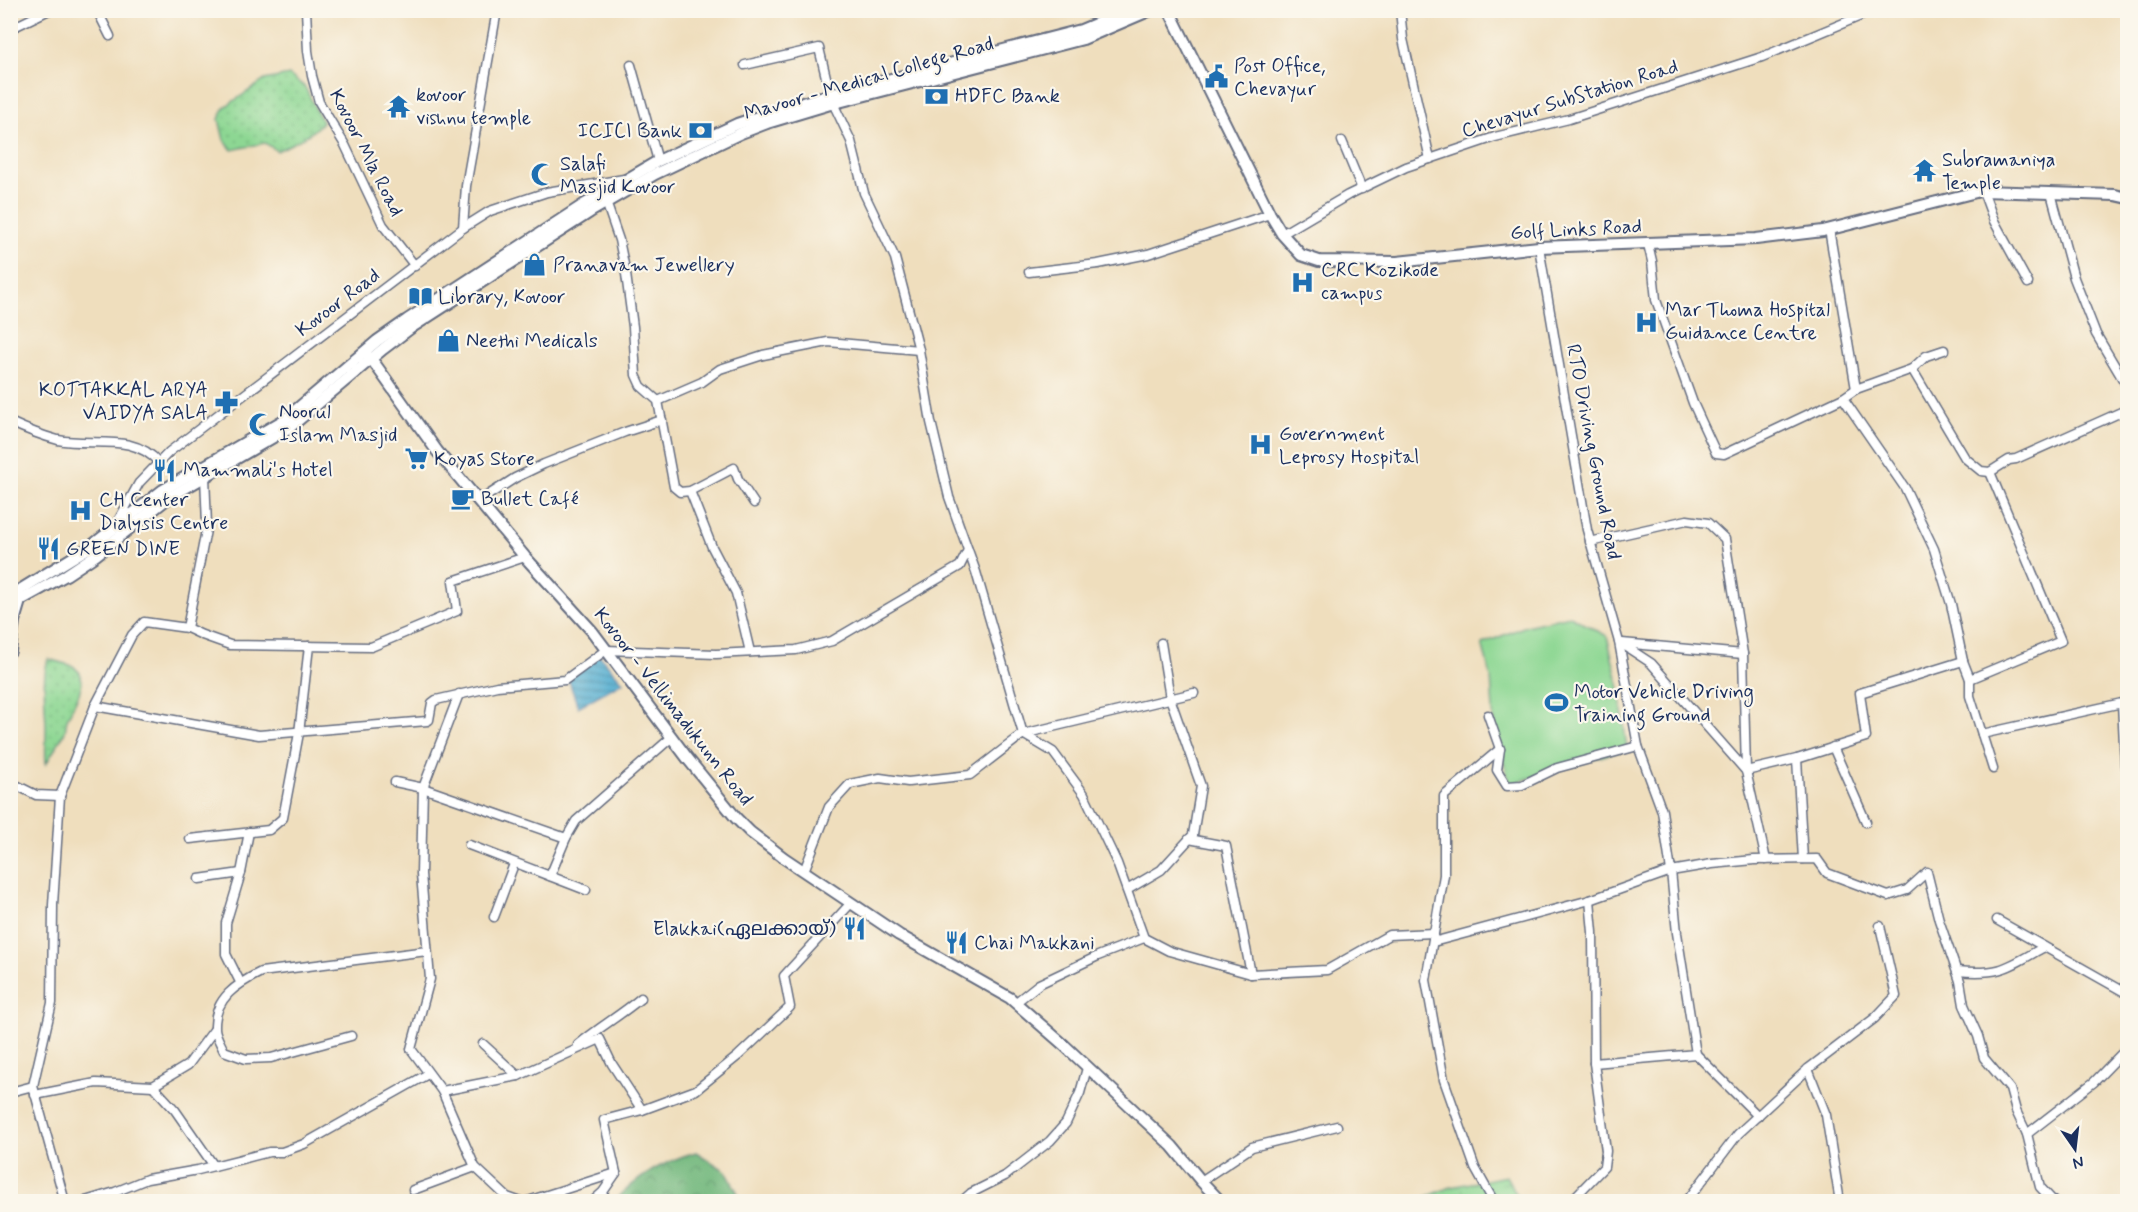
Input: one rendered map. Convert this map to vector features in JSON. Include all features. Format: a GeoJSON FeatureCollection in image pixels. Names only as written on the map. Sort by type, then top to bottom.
{"type":"FeatureCollection","features":[{"type":"Feature","properties":{"kind":"main road"},"geometry":{"type":"LineString","coordinates":[[367,355],[407,320],[585,204],[628,179],[642,177],[658,161],[737,124],[1081,30],[1129,10]]}},
{"type":"Feature","properties":{"kind":"main road","name":"Mavoor - Medical College Road"},"geometry":{"type":"LineString","coordinates":[[14,601],[66,575],[115,534],[168,498],[289,428],[331,386],[367,355],[642,177],[741,133],[832,99],[1083,39],[1151,10]]}},
{"type":"Feature","properties":{"kind":"main road","name":"Golf Links Road"},"geometry":{"type":"LineString","coordinates":[[1169,10],[1270,214],[1282,234],[1301,255],[1319,261],[1397,262],[1539,247],[1756,239],[1829,230],[1983,190],[2115,195],[2127,198]]}},
{"type":"Feature","properties":{"kind":"main road","name":"Kovoor - Vellimadukunn Road"},"geometry":{"type":"LineString","coordinates":[[367,355],[437,451],[525,557],[592,631],[672,737],[736,818],[750,832],[784,858],[899,935],[1011,998],[1172,1146],[1221,1202]]}},
{"type":"Feature","properties":{"kind":"main road"},"geometry":{"type":"LineString","coordinates":[[115,534],[163,490],[284,420],[331,386]]}},
{"type":"Feature","properties":{"kind":"main road"},"geometry":{"type":"LineString","coordinates":[[10,651],[14,601]]}},
{"type":"Feature","properties":{"kind":"street"},"geometry":{"type":"LineString","coordinates":[[10,29],[49,10]]}},
{"type":"Feature","properties":{"kind":"street"},"geometry":{"type":"LineString","coordinates":[[97,10],[110,36]]}},
{"type":"Feature","properties":{"kind":"street","name":"Kovoor Mla Road"},"geometry":{"type":"LineString","coordinates":[[306,10],[308,51],[319,102],[345,145],[383,225],[414,266]]}},
{"type":"Feature","properties":{"kind":"street"},"geometry":{"type":"LineString","coordinates":[[463,228],[466,186],[497,10]]}},
{"type":"Feature","properties":{"kind":"street"},"geometry":{"type":"LineString","coordinates":[[1400,10],[1403,39],[1430,159]]}},
{"type":"Feature","properties":{"kind":"street","name":"Chevayur SubStation Road"},"geometry":{"type":"LineString","coordinates":[[1282,234],[1406,167],[1495,137],[1569,119],[1762,57],[1875,10]]}},
{"type":"Feature","properties":{"kind":"street"},"geometry":{"type":"LineString","coordinates":[[745,65],[819,48],[832,99],[851,141],[864,193],[895,258],[919,350],[938,454],[949,497],[968,550],[1023,734],[1053,752],[1084,794],[1117,863],[1144,938],[1169,951],[1251,974],[1327,970],[1389,935],[1434,938],[1590,900],[1671,871],[1712,864],[1818,859],[1827,873],[1888,896],[1908,890],[1927,872],[1939,920],[1957,970],[1964,1005],[1978,1036],[1984,1058],[2010,1089],[2016,1111],[2027,1134],[2040,1187],[2054,1202]]}},
{"type":"Feature","properties":{"kind":"street"},"geometry":{"type":"LineString","coordinates":[[631,65],[658,161]]}},
{"type":"Feature","properties":{"kind":"street"},"geometry":{"type":"LineString","coordinates":[[1342,141],[1362,189]]}},
{"type":"Feature","properties":{"kind":"street","name":"Kovoor Road"},"geometry":{"type":"LineString","coordinates":[[115,534],[139,483],[169,452],[463,228],[490,211],[547,192],[628,179]]}},
{"type":"Feature","properties":{"kind":"street"},"geometry":{"type":"LineString","coordinates":[[1983,190],[1994,221],[2028,283]]}},
{"type":"Feature","properties":{"kind":"street"},"geometry":{"type":"LineString","coordinates":[[2050,193],[2074,278],[2096,334],[2127,388]]}},
{"type":"Feature","properties":{"kind":"street"},"geometry":{"type":"LineString","coordinates":[[606,202],[619,240],[626,274],[636,375],[641,386],[658,402],[674,487],[680,492],[690,491],[734,468],[738,479],[754,503]]}},
{"type":"Feature","properties":{"kind":"street"},"geometry":{"type":"LineString","coordinates":[[1029,272],[1098,264],[1148,254],[1270,214]]}},
{"type":"Feature","properties":{"kind":"street"},"geometry":{"type":"LineString","coordinates":[[1829,230],[1856,389]]}},
{"type":"Feature","properties":{"kind":"street"},"geometry":{"type":"LineString","coordinates":[[1648,244],[1656,300],[1693,403],[1716,453],[1724,454],[1843,398],[1856,389],[1912,369],[1926,356],[1944,350]]}},
{"type":"Feature","properties":{"kind":"street","name":"RTO Driving Ground Road"},"geometry":{"type":"LineString","coordinates":[[1539,247],[1590,542],[1619,642],[1638,746],[1662,811],[1678,943],[1696,1054]]}},
{"type":"Feature","properties":{"kind":"street"},"geometry":{"type":"LineString","coordinates":[[658,402],[702,382],[720,369],[763,355],[828,342],[919,350]]}},
{"type":"Feature","properties":{"kind":"street"},"geometry":{"type":"LineString","coordinates":[[1912,369],[1965,458],[1981,471],[1989,472],[2009,460],[2016,459],[2127,409]]}},
{"type":"Feature","properties":{"kind":"street"},"geometry":{"type":"LineString","coordinates":[[1843,398],[1905,488],[1934,549],[1970,679],[1970,696],[1993,769]]}},
{"type":"Feature","properties":{"kind":"street"},"geometry":{"type":"LineString","coordinates":[[479,501],[515,478],[544,464],[662,420]]}},
{"type":"Feature","properties":{"kind":"street"},"geometry":{"type":"LineString","coordinates":[[10,422],[59,440],[127,443],[150,453],[159,463]]}},
{"type":"Feature","properties":{"kind":"street"},"geometry":{"type":"LineString","coordinates":[[1970,679],[2061,641],[1989,472]]}},
{"type":"Feature","properties":{"kind":"street"},"geometry":{"type":"LineString","coordinates":[[188,628],[207,525],[205,476]]}},
{"type":"Feature","properties":{"kind":"street"},"geometry":{"type":"LineString","coordinates":[[690,491],[711,547],[736,593],[750,652]]}},
{"type":"Feature","properties":{"kind":"street"},"geometry":{"type":"LineString","coordinates":[[1590,542],[1687,520],[1708,524],[1725,539],[1743,654],[1746,771],[1766,860]]}},
{"type":"Feature","properties":{"kind":"street"},"geometry":{"type":"LineString","coordinates":[[95,706],[259,735],[427,721],[432,703],[459,694],[497,686],[566,680],[606,650],[716,654],[796,650],[832,641],[960,566],[968,550]]}},
{"type":"Feature","properties":{"kind":"street"},"geometry":{"type":"LineString","coordinates":[[65,1202],[33,1086],[52,1003],[53,905],[60,796],[95,706],[132,635],[144,622],[188,628],[230,645],[371,647],[457,610],[453,581],[525,557]]}},
{"type":"Feature","properties":{"kind":"street"},"geometry":{"type":"LineString","coordinates":[[1619,642],[1743,654]]}},
{"type":"Feature","properties":{"kind":"street"},"geometry":{"type":"LineString","coordinates":[[1619,642],[1651,663],[1746,771]]}},
{"type":"Feature","properties":{"kind":"street"},"geometry":{"type":"LineString","coordinates":[[1127,890],[1161,870],[1193,834],[1201,786],[1170,698],[1161,643]]}},
{"type":"Feature","properties":{"kind":"street"},"geometry":{"type":"LineString","coordinates":[[190,839],[268,830],[283,818],[299,733],[309,646]]}},
{"type":"Feature","properties":{"kind":"street"},"geometry":{"type":"LineString","coordinates":[[1746,771],[1797,759],[1866,737],[1860,693],[1964,661]]}},
{"type":"Feature","properties":{"kind":"street"},"geometry":{"type":"LineString","coordinates":[[804,871],[829,807],[850,784],[880,778],[908,782],[970,775],[1023,734],[1194,693]]}},
{"type":"Feature","properties":{"kind":"street"},"geometry":{"type":"LineString","coordinates":[[459,694],[423,788],[421,874],[430,979],[411,1049],[442,1091],[475,1167],[507,1197],[523,1202],[616,1173]]}},
{"type":"Feature","properties":{"kind":"street"},"geometry":{"type":"LineString","coordinates":[[1982,734],[2125,703],[2125,765],[2127,766]]}},
{"type":"Feature","properties":{"kind":"street"},"geometry":{"type":"LineString","coordinates":[[1488,715],[1500,749],[1497,770],[1507,786],[1522,784],[1557,768],[1638,746]]}},
{"type":"Feature","properties":{"kind":"street"},"geometry":{"type":"LineString","coordinates":[[550,876],[566,837],[576,821],[672,737]]}},
{"type":"Feature","properties":{"kind":"street"},"geometry":{"type":"LineString","coordinates":[[1833,747],[1866,822]]}},
{"type":"Feature","properties":{"kind":"street"},"geometry":{"type":"LineString","coordinates":[[1494,1202],[1475,1168],[1444,1080],[1426,980],[1444,874],[1444,796],[1500,749]]}},
{"type":"Feature","properties":{"kind":"street"},"geometry":{"type":"LineString","coordinates":[[1797,759],[1803,859]]}},
{"type":"Feature","properties":{"kind":"street"},"geometry":{"type":"LineString","coordinates":[[10,782],[36,795],[60,796]]}},
{"type":"Feature","properties":{"kind":"street"},"geometry":{"type":"LineString","coordinates":[[394,782],[423,788],[566,837]]}},
{"type":"Feature","properties":{"kind":"street"},"geometry":{"type":"LineString","coordinates":[[240,982],[226,954],[226,923],[242,873],[249,832]]}},
{"type":"Feature","properties":{"kind":"street"},"geometry":{"type":"LineString","coordinates":[[1189,839],[1226,846],[1251,974]]}},
{"type":"Feature","properties":{"kind":"street"},"geometry":{"type":"LineString","coordinates":[[469,845],[586,890]]}},
{"type":"Feature","properties":{"kind":"street"},"geometry":{"type":"LineString","coordinates":[[494,917],[514,864]]}},
{"type":"Feature","properties":{"kind":"street"},"geometry":{"type":"LineString","coordinates":[[199,879],[242,873]]}},
{"type":"Feature","properties":{"kind":"street"},"geometry":{"type":"LineString","coordinates":[[1570,1202],[1604,1167],[1606,1151],[1594,1063],[1593,932],[1590,900]]}},
{"type":"Feature","properties":{"kind":"street"},"geometry":{"type":"LineString","coordinates":[[592,1202],[603,1192],[616,1173],[604,1120],[642,1110],[696,1090],[777,1022],[790,1007],[784,976],[851,903]]}},
{"type":"Feature","properties":{"kind":"street"},"geometry":{"type":"LineString","coordinates":[[1997,920],[2127,994]]}},
{"type":"Feature","properties":{"kind":"street"},"geometry":{"type":"LineString","coordinates":[[1686,1202],[1738,1134],[1808,1070],[1875,1018],[1896,996],[1880,926]]}},
{"type":"Feature","properties":{"kind":"street"},"geometry":{"type":"LineString","coordinates":[[1015,1003],[1039,984],[1098,956],[1144,938]]}},
{"type":"Feature","properties":{"kind":"street"},"geometry":{"type":"LineString","coordinates":[[1957,970],[1984,974],[2005,969],[2044,946]]}},
{"type":"Feature","properties":{"kind":"street"},"geometry":{"type":"LineString","coordinates":[[35,1095],[96,1083],[153,1086],[188,1065],[214,1030],[219,1004],[240,982],[261,972],[427,951]]}},
{"type":"Feature","properties":{"kind":"street"},"geometry":{"type":"LineString","coordinates":[[570,1051],[641,998]]}},
{"type":"Feature","properties":{"kind":"street"},"geometry":{"type":"LineString","coordinates":[[214,1030],[224,1051],[246,1059],[271,1058],[351,1036]]}},
{"type":"Feature","properties":{"kind":"street"},"geometry":{"type":"LineString","coordinates":[[442,1091],[518,1076],[600,1039],[612,1064],[642,1110]]}},
{"type":"Feature","properties":{"kind":"street"},"geometry":{"type":"LineString","coordinates":[[483,1044],[518,1076]]}},
{"type":"Feature","properties":{"kind":"street"},"geometry":{"type":"LineString","coordinates":[[2027,1134],[2094,1082],[2127,1047]]}},
{"type":"Feature","properties":{"kind":"street"},"geometry":{"type":"LineString","coordinates":[[1594,1063],[1696,1054],[1758,1116]]}},
{"type":"Feature","properties":{"kind":"street"},"geometry":{"type":"LineString","coordinates":[[961,1202],[971,1192],[1005,1176],[1050,1141],[1066,1123],[1080,1093],[1087,1068]]}},
{"type":"Feature","properties":{"kind":"street"},"geometry":{"type":"LineString","coordinates":[[1808,1070],[1826,1115],[1840,1202]]}},
{"type":"Feature","properties":{"kind":"street"},"geometry":{"type":"LineString","coordinates":[[82,1202],[116,1192],[147,1179],[269,1152],[282,1152],[304,1144],[428,1074]]}},
{"type":"Feature","properties":{"kind":"street"},"geometry":{"type":"LineString","coordinates":[[10,1092],[33,1086]]}},
{"type":"Feature","properties":{"kind":"street"},"geometry":{"type":"LineString","coordinates":[[153,1086],[175,1110],[214,1166]]}},
{"type":"Feature","properties":{"kind":"street"},"geometry":{"type":"LineString","coordinates":[[1201,1181],[1252,1147],[1337,1126]]}},
{"type":"Feature","properties":{"kind":"street"},"geometry":{"type":"LineString","coordinates":[[413,1190],[475,1167]]}},
{"type":"Feature","properties":{"kind":"green space"},"geometry":{"type":"Polygon","coordinates":[[[289,75],[305,87],[322,122],[307,135],[277,151],[265,143],[232,150],[224,140],[219,119],[225,107],[265,80],[289,75]]]}},
{"type":"Feature","properties":{"kind":"green space","name":"Motor Vehicle Driving Training Ground"},"geometry":{"type":"Polygon","coordinates":[[[1570,616],[1607,636],[1618,682],[1627,749],[1510,784],[1494,728],[1491,677],[1482,644],[1526,626],[1570,616]]]}},
{"type":"Feature","properties":{"kind":"green space"},"geometry":{"type":"Polygon","coordinates":[[[48,659],[73,666],[80,673],[82,681],[79,694],[67,719],[65,732],[46,764],[44,685],[48,659]]]}},
{"type":"Feature","properties":{"kind":"green space"},"geometry":{"type":"Polygon","coordinates":[[[696,1152],[726,1171],[742,1201],[615,1201],[632,1184],[652,1171],[696,1152]]]}},
{"type":"Feature","properties":{"kind":"green space"},"geometry":{"type":"Polygon","coordinates":[[[1506,1176],[1520,1201],[1413,1202],[1451,1187],[1506,1176]]]}},
{"type":"Feature","properties":{"kind":"water"},"geometry":{"type":"Polygon","coordinates":[[[598,654],[623,682],[578,707],[568,678],[598,654]]]}},
{"type":"Feature","properties":{"kind":"place","name":"Post Office, Chevayur"},"geometry":{"type":"Point","coordinates":[1216,77]}},
{"type":"Feature","properties":{"kind":"place","name":"HDFC Bank"},"geometry":{"type":"Point","coordinates":[937,96]}},
{"type":"Feature","properties":{"kind":"place","name":"kovoor vishnu temple"},"geometry":{"type":"Point","coordinates":[398,106]}},
{"type":"Feature","properties":{"kind":"place","name":"ICICI Bank"},"geometry":{"type":"Point","coordinates":[700,131]}},
{"type":"Feature","properties":{"kind":"place","name":"Subramaniya Temple"},"geometry":{"type":"Point","coordinates":[1924,171]}},
{"type":"Feature","properties":{"kind":"place","name":"Salafi Masjid Kovoor"},"geometry":{"type":"Point","coordinates":[542,175]}},
{"type":"Feature","properties":{"kind":"place","name":"Pranavam Jewellery"},"geometry":{"type":"Point","coordinates":[535,265]}},
{"type":"Feature","properties":{"kind":"place","name":"CRC Kozikode campus"},"geometry":{"type":"Point","coordinates":[1303,282]}},
{"type":"Feature","properties":{"kind":"place","name":"Library, Kovoor"},"geometry":{"type":"Point","coordinates":[420,297]}},
{"type":"Feature","properties":{"kind":"place","name":"Mar Thoma Hospital Guidance Centre"},"geometry":{"type":"Point","coordinates":[1647,322]}},
{"type":"Feature","properties":{"kind":"place","name":"Neethi Medicals"},"geometry":{"type":"Point","coordinates":[448,341]}},
{"type":"Feature","properties":{"kind":"place","name":"KOTTAKKAL ARYA VAIDYA SALA"},"geometry":{"type":"Point","coordinates":[226,402]}},
{"type":"Feature","properties":{"kind":"place","name":"Noorul Islam Masjid"},"geometry":{"type":"Point","coordinates":[261,424]}},
{"type":"Feature","properties":{"kind":"place","name":"Government Leprosy Hospital"},"geometry":{"type":"Point","coordinates":[1261,445]}},
{"type":"Feature","properties":{"kind":"place","name":"Koyas Store"},"geometry":{"type":"Point","coordinates":[416,459]}},
{"type":"Feature","properties":{"kind":"place","name":"Mammali's Hotel"},"geometry":{"type":"Point","coordinates":[165,470]}},
{"type":"Feature","properties":{"kind":"place","name":"Bullet Café"},"geometry":{"type":"Point","coordinates":[463,499]}},
{"type":"Feature","properties":{"kind":"place","name":"CH Center Dialysis Centre"},"geometry":{"type":"Point","coordinates":[81,511]}},
{"type":"Feature","properties":{"kind":"place","name":"GREEN DINE"},"geometry":{"type":"Point","coordinates":[48,549]}},
{"type":"Feature","properties":{"kind":"place","name":"Motor Vehicle Driving Training Ground"},"geometry":{"type":"Point","coordinates":[1556,703]}},
{"type":"Feature","properties":{"kind":"place","name":"Elakkai(ഏലക്കായ്)"},"geometry":{"type":"Point","coordinates":[854,929]}},
{"type":"Feature","properties":{"kind":"place","name":"Chai Makkani"},"geometry":{"type":"Point","coordinates":[956,943]}}]}
